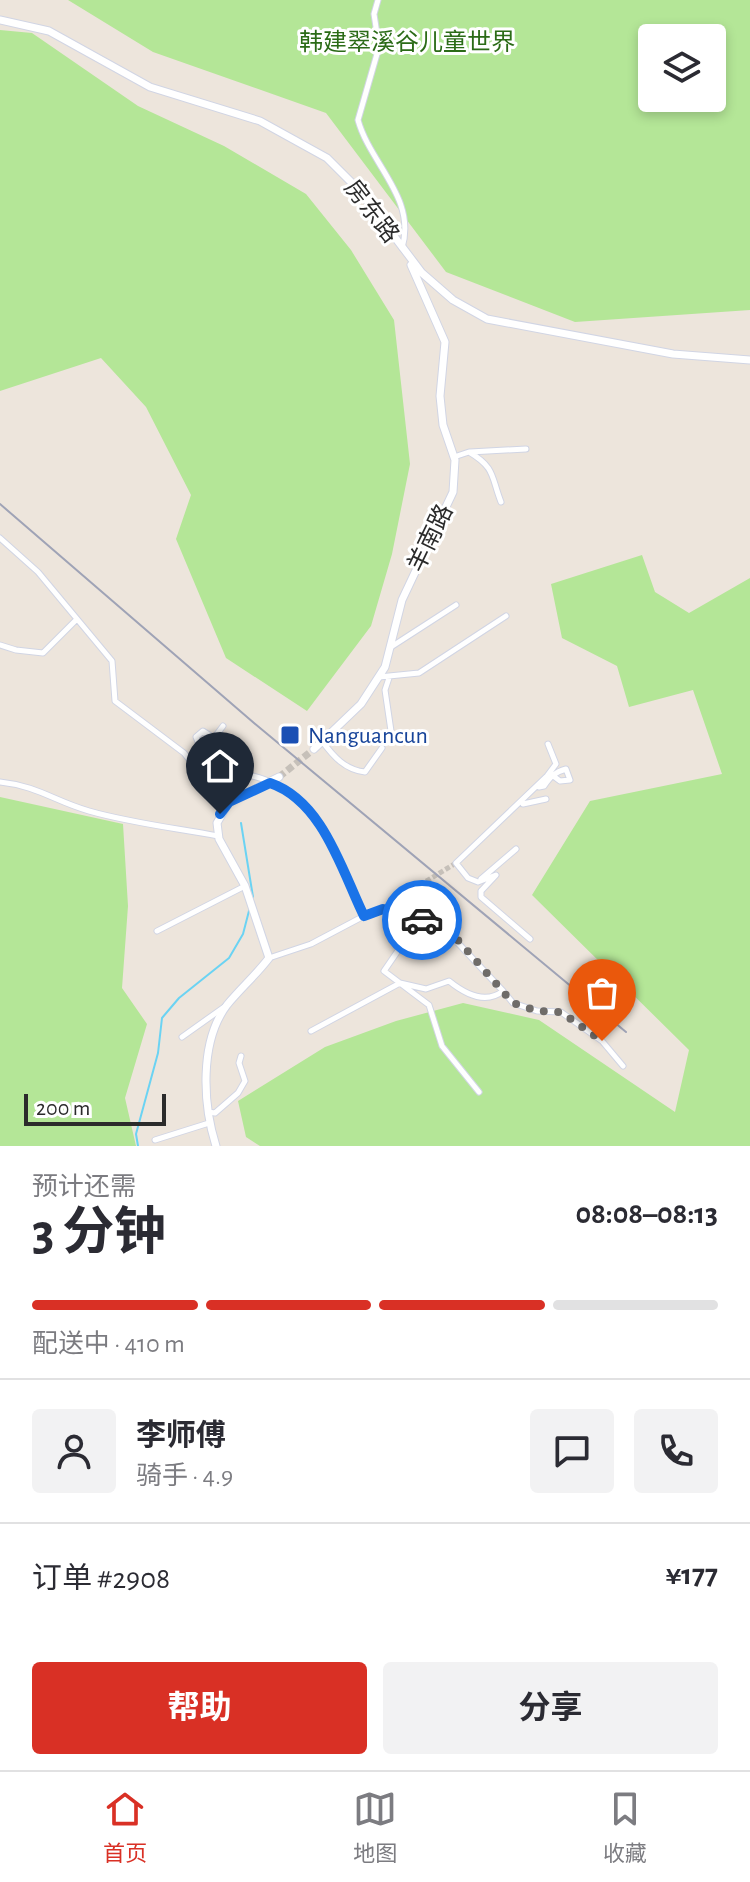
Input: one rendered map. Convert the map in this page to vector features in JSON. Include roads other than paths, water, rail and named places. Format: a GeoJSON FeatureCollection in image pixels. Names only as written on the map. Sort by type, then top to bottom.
{"type":"FeatureCollection","features":[{"type":"Feature","properties":{"kind":"street"},"geometry":{"type":"LineString","coordinates":[[378,0],[374,14],[379,47],[358,120],[395,189],[406,235],[401,249]]}},
{"type":"Feature","properties":{"kind":"street","name":"房东路"},"geometry":{"type":"LineString","coordinates":[[0,20],[49,31],[150,87],[260,121],[303,144],[345,175],[409,259],[453,300],[487,319],[673,354],[750,360]]}},
{"type":"Feature","properties":{"kind":"street","name":"羊南路"},"geometry":{"type":"LineString","coordinates":[[314,749],[361,704],[379,677],[406,589],[453,492],[454,457],[443,425],[440,396],[445,342],[409,259]]}},
{"type":"Feature","properties":{"kind":"street"},"geometry":{"type":"LineString","coordinates":[[454,457],[469,452],[526,449]]}},
{"type":"Feature","properties":{"kind":"street"},"geometry":{"type":"LineString","coordinates":[[469,452],[493,472],[501,502]]}},
{"type":"Feature","properties":{"kind":"street"},"geometry":{"type":"LineString","coordinates":[[0,538],[38,572],[112,661],[115,701],[184,753],[226,805]]}},
{"type":"Feature","properties":{"kind":"street"},"geometry":{"type":"LineString","coordinates":[[390,647],[456,605]]}},
{"type":"Feature","properties":{"kind":"street"},"geometry":{"type":"LineString","coordinates":[[379,677],[419,673],[440,663],[506,616]]}},
{"type":"Feature","properties":{"kind":"street"},"geometry":{"type":"LineString","coordinates":[[0,645],[43,653],[77,619]]}},
{"type":"Feature","properties":{"kind":"street"},"geometry":{"type":"LineString","coordinates":[[389,678],[385,690],[391,731]]}},
{"type":"Feature","properties":{"kind":"street"},"geometry":{"type":"LineString","coordinates":[[223,726],[214,738],[203,731],[196,737],[210,763],[224,774],[254,776],[270,783],[299,802],[321,824],[364,916]]}},
{"type":"Feature","properties":{"kind":"street"},"geometry":{"type":"LineString","coordinates":[[322,741],[336,760],[360,772],[365,772],[382,748]]}},
{"type":"Feature","properties":{"kind":"street"},"geometry":{"type":"LineString","coordinates":[[530,939],[481,897],[481,891],[496,875],[478,882],[468,878],[456,863],[491,826],[538,787],[556,764],[548,744]]}},
{"type":"Feature","properties":{"kind":"street"},"geometry":{"type":"LineString","coordinates":[[538,787],[544,786],[552,775]]}},
{"type":"Feature","properties":{"kind":"street"},"geometry":{"type":"LineString","coordinates":[[269,958],[245,886],[218,836],[217,823],[226,805],[279,777]]}},
{"type":"Feature","properties":{"kind":"street"},"geometry":{"type":"LineString","coordinates":[[0,782],[30,786],[67,803],[115,818],[218,836]]}},
{"type":"Feature","properties":{"kind":"street"},"geometry":{"type":"LineString","coordinates":[[515,808],[546,799]]}},
{"type":"Feature","properties":{"kind":"street"},"geometry":{"type":"LineString","coordinates":[[478,882],[516,849]]}},
{"type":"Feature","properties":{"kind":"street"},"geometry":{"type":"LineString","coordinates":[[157,931],[245,886]]}},
{"type":"Feature","properties":{"kind":"street"},"geometry":{"type":"LineString","coordinates":[[407,893],[395,929],[415,949]]}},
{"type":"Feature","properties":{"kind":"street"},"geometry":{"type":"LineString","coordinates":[[182,1037],[228,1005],[269,958],[311,944],[383,909],[440,924],[450,931],[513,1003],[537,1011],[561,1012],[602,1041],[623,1066]]}},
{"type":"Feature","properties":{"kind":"street"},"geometry":{"type":"LineString","coordinates":[[406,939],[384,968],[390,978],[429,1005],[442,1046],[479,1092]]}},
{"type":"Feature","properties":{"kind":"street"},"geometry":{"type":"LineString","coordinates":[[311,1031],[400,983],[426,989],[449,981],[461,990],[488,999],[503,991]]}},
{"type":"Feature","properties":{"kind":"street"},"geometry":{"type":"LineString","coordinates":[[216,1146],[207,1112],[211,1050],[228,1005]]}},
{"type":"Feature","properties":{"kind":"street"},"geometry":{"type":"LineString","coordinates":[[207,1112],[215,1113],[238,1093],[245,1081],[239,1063],[241,1056]]}},
{"type":"Feature","properties":{"kind":"street"},"geometry":{"type":"LineString","coordinates":[[155,1140],[209,1123]]}},
{"type":"Feature","properties":{"kind":"waterway"},"geometry":{"type":"LineString","coordinates":[[241,823],[253,897]]}},
{"type":"Feature","properties":{"kind":"waterway"},"geometry":{"type":"LineString","coordinates":[[138,1146],[136,1134],[158,1053],[162,1018],[179,998],[229,958],[243,934],[250,907]]}},
{"type":"Feature","properties":{"kind":"tunnel"},"geometry":{"type":"LineString","coordinates":[[279,777],[314,749]]}},
{"type":"Feature","properties":{"kind":"tunnel"},"geometry":{"type":"LineString","coordinates":[[407,893],[456,863]]}},
{"type":"Feature","properties":{"kind":"railway"},"geometry":{"type":"LineString","coordinates":[[0,504],[254,723],[626,1032]]}},
{"type":"Feature","properties":{"kind":"place","name":"Nanguancun"},"geometry":{"type":"Point","coordinates":[290,735]}},
{"type":"Feature","properties":{"kind":"park label","name":"韩建翠溪谷儿童世界"},"geometry":{"type":"Point","coordinates":[407,42]}}]}
